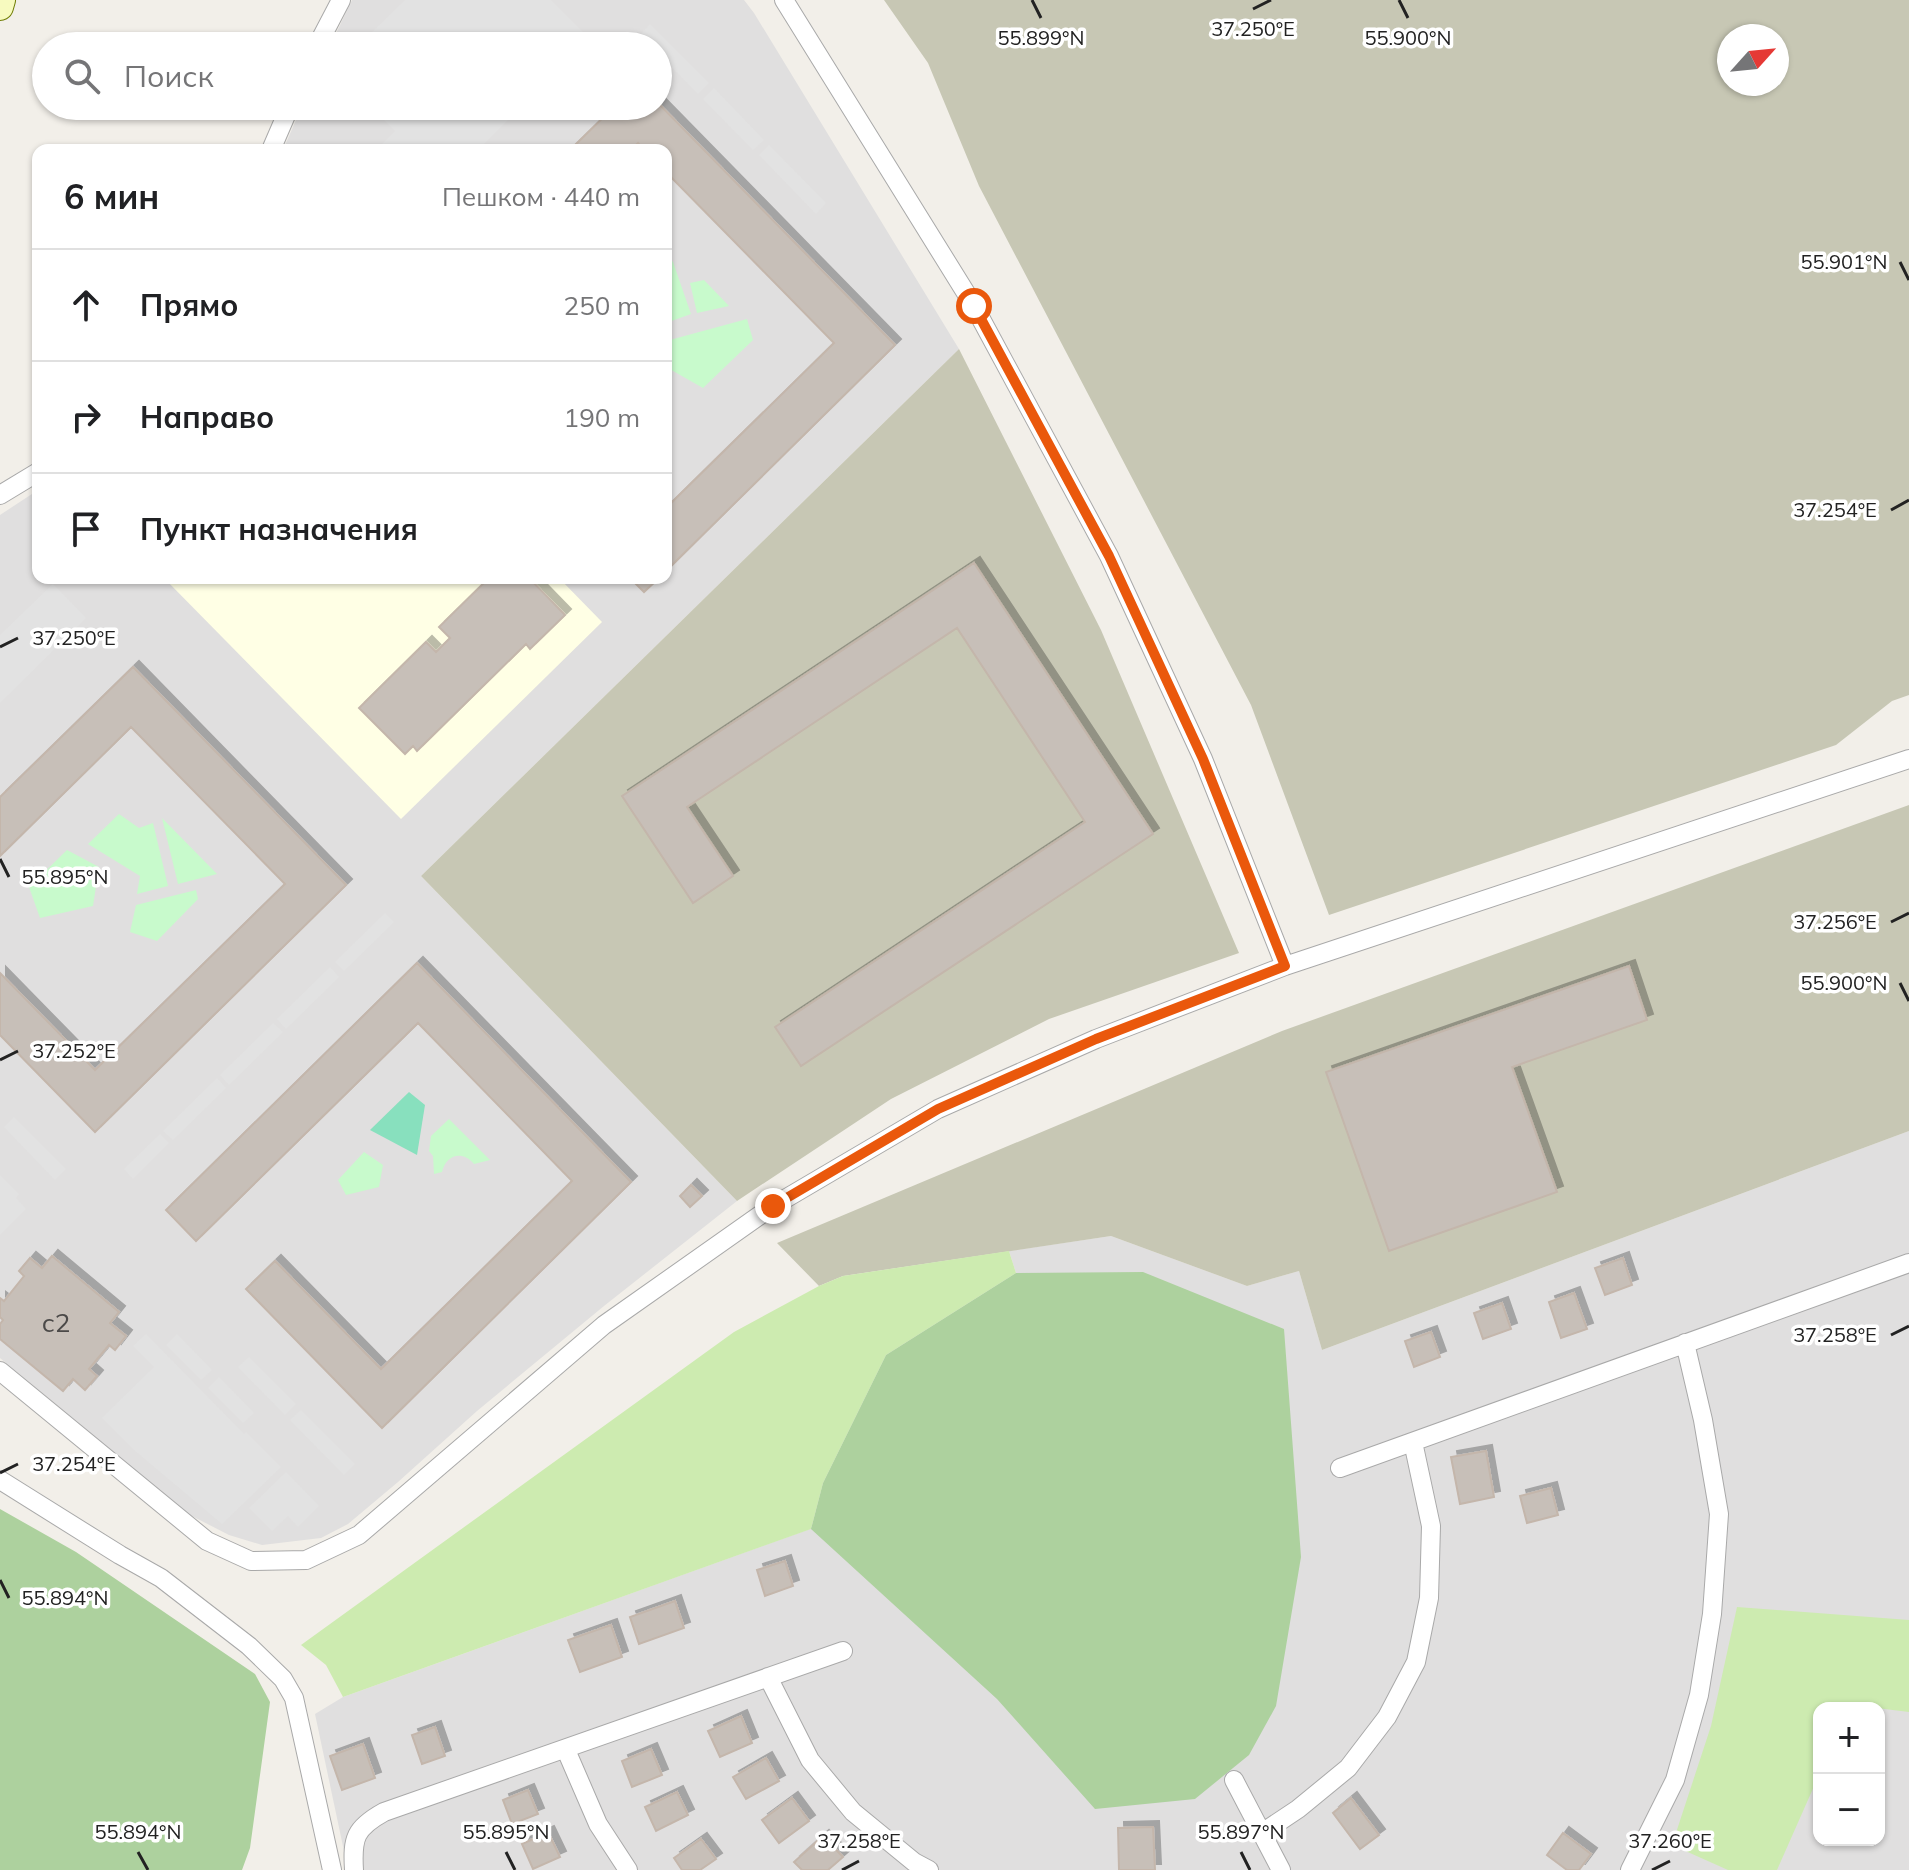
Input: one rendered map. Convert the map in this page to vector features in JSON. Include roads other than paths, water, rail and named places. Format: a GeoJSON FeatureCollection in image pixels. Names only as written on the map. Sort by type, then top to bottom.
{"type":"FeatureCollection","features":[{"type":"Feature","properties":{"kind":"street"},"geometry":{"type":"LineString","coordinates":[[0,7],[2,0]]}},
{"type":"Feature","properties":{"kind":"street"},"geometry":{"type":"LineString","coordinates":[[0,17],[8,0]]}},
{"type":"Feature","properties":{"kind":"street"},"geometry":{"type":"LineString","coordinates":[[324,32],[341,0]]}},
{"type":"Feature","properties":{"kind":"street"},"geometry":{"type":"LineString","coordinates":[[784,0],[974,306],[1109,556],[1203,759],[1285,966]]}},
{"type":"Feature","properties":{"kind":"street"},"geometry":{"type":"LineString","coordinates":[[274,144],[284,120]]}},
{"type":"Feature","properties":{"kind":"street"},"geometry":{"type":"LineString","coordinates":[[0,495],[32,476]]}},
{"type":"Feature","properties":{"kind":"street"},"geometry":{"type":"LineString","coordinates":[[0,1371],[207,1541],[251,1561],[306,1560],[359,1535],[604,1325],[773,1206],[938,1109],[1096,1039],[1285,966],[1909,759]]}},
{"type":"Feature","properties":{"kind":"street"},"geometry":{"type":"LineString","coordinates":[[1340,1468],[1909,1263]]}},
{"type":"Feature","properties":{"kind":"street"},"geometry":{"type":"LineString","coordinates":[[1630,1870],[1675,1780],[1699,1695],[1712,1614],[1719,1514],[1703,1420],[1685,1343]]}},
{"type":"Feature","properties":{"kind":"street"},"geometry":{"type":"LineString","coordinates":[[1262,1833],[1298,1809],[1348,1768],[1387,1717],[1416,1662],[1429,1598],[1431,1526],[1413,1442]]}},
{"type":"Feature","properties":{"kind":"street"},"geometry":{"type":"LineString","coordinates":[[0,1480],[161,1578],[249,1646],[283,1679],[294,1698],[332,1870]]}},
{"type":"Feature","properties":{"kind":"street"},"geometry":{"type":"LineString","coordinates":[[354,1870],[353,1848],[359,1830],[384,1812],[843,1651]]}},
{"type":"Feature","properties":{"kind":"street"},"geometry":{"type":"LineString","coordinates":[[768,1677],[810,1760],[836,1792],[853,1812],[914,1862],[929,1870]]}},
{"type":"Feature","properties":{"kind":"street"},"geometry":{"type":"LineString","coordinates":[[566,1750],[598,1824],[628,1870]]}},
{"type":"Feature","properties":{"kind":"street"},"geometry":{"type":"LineString","coordinates":[[1234,1780],[1281,1870]]}}]}
